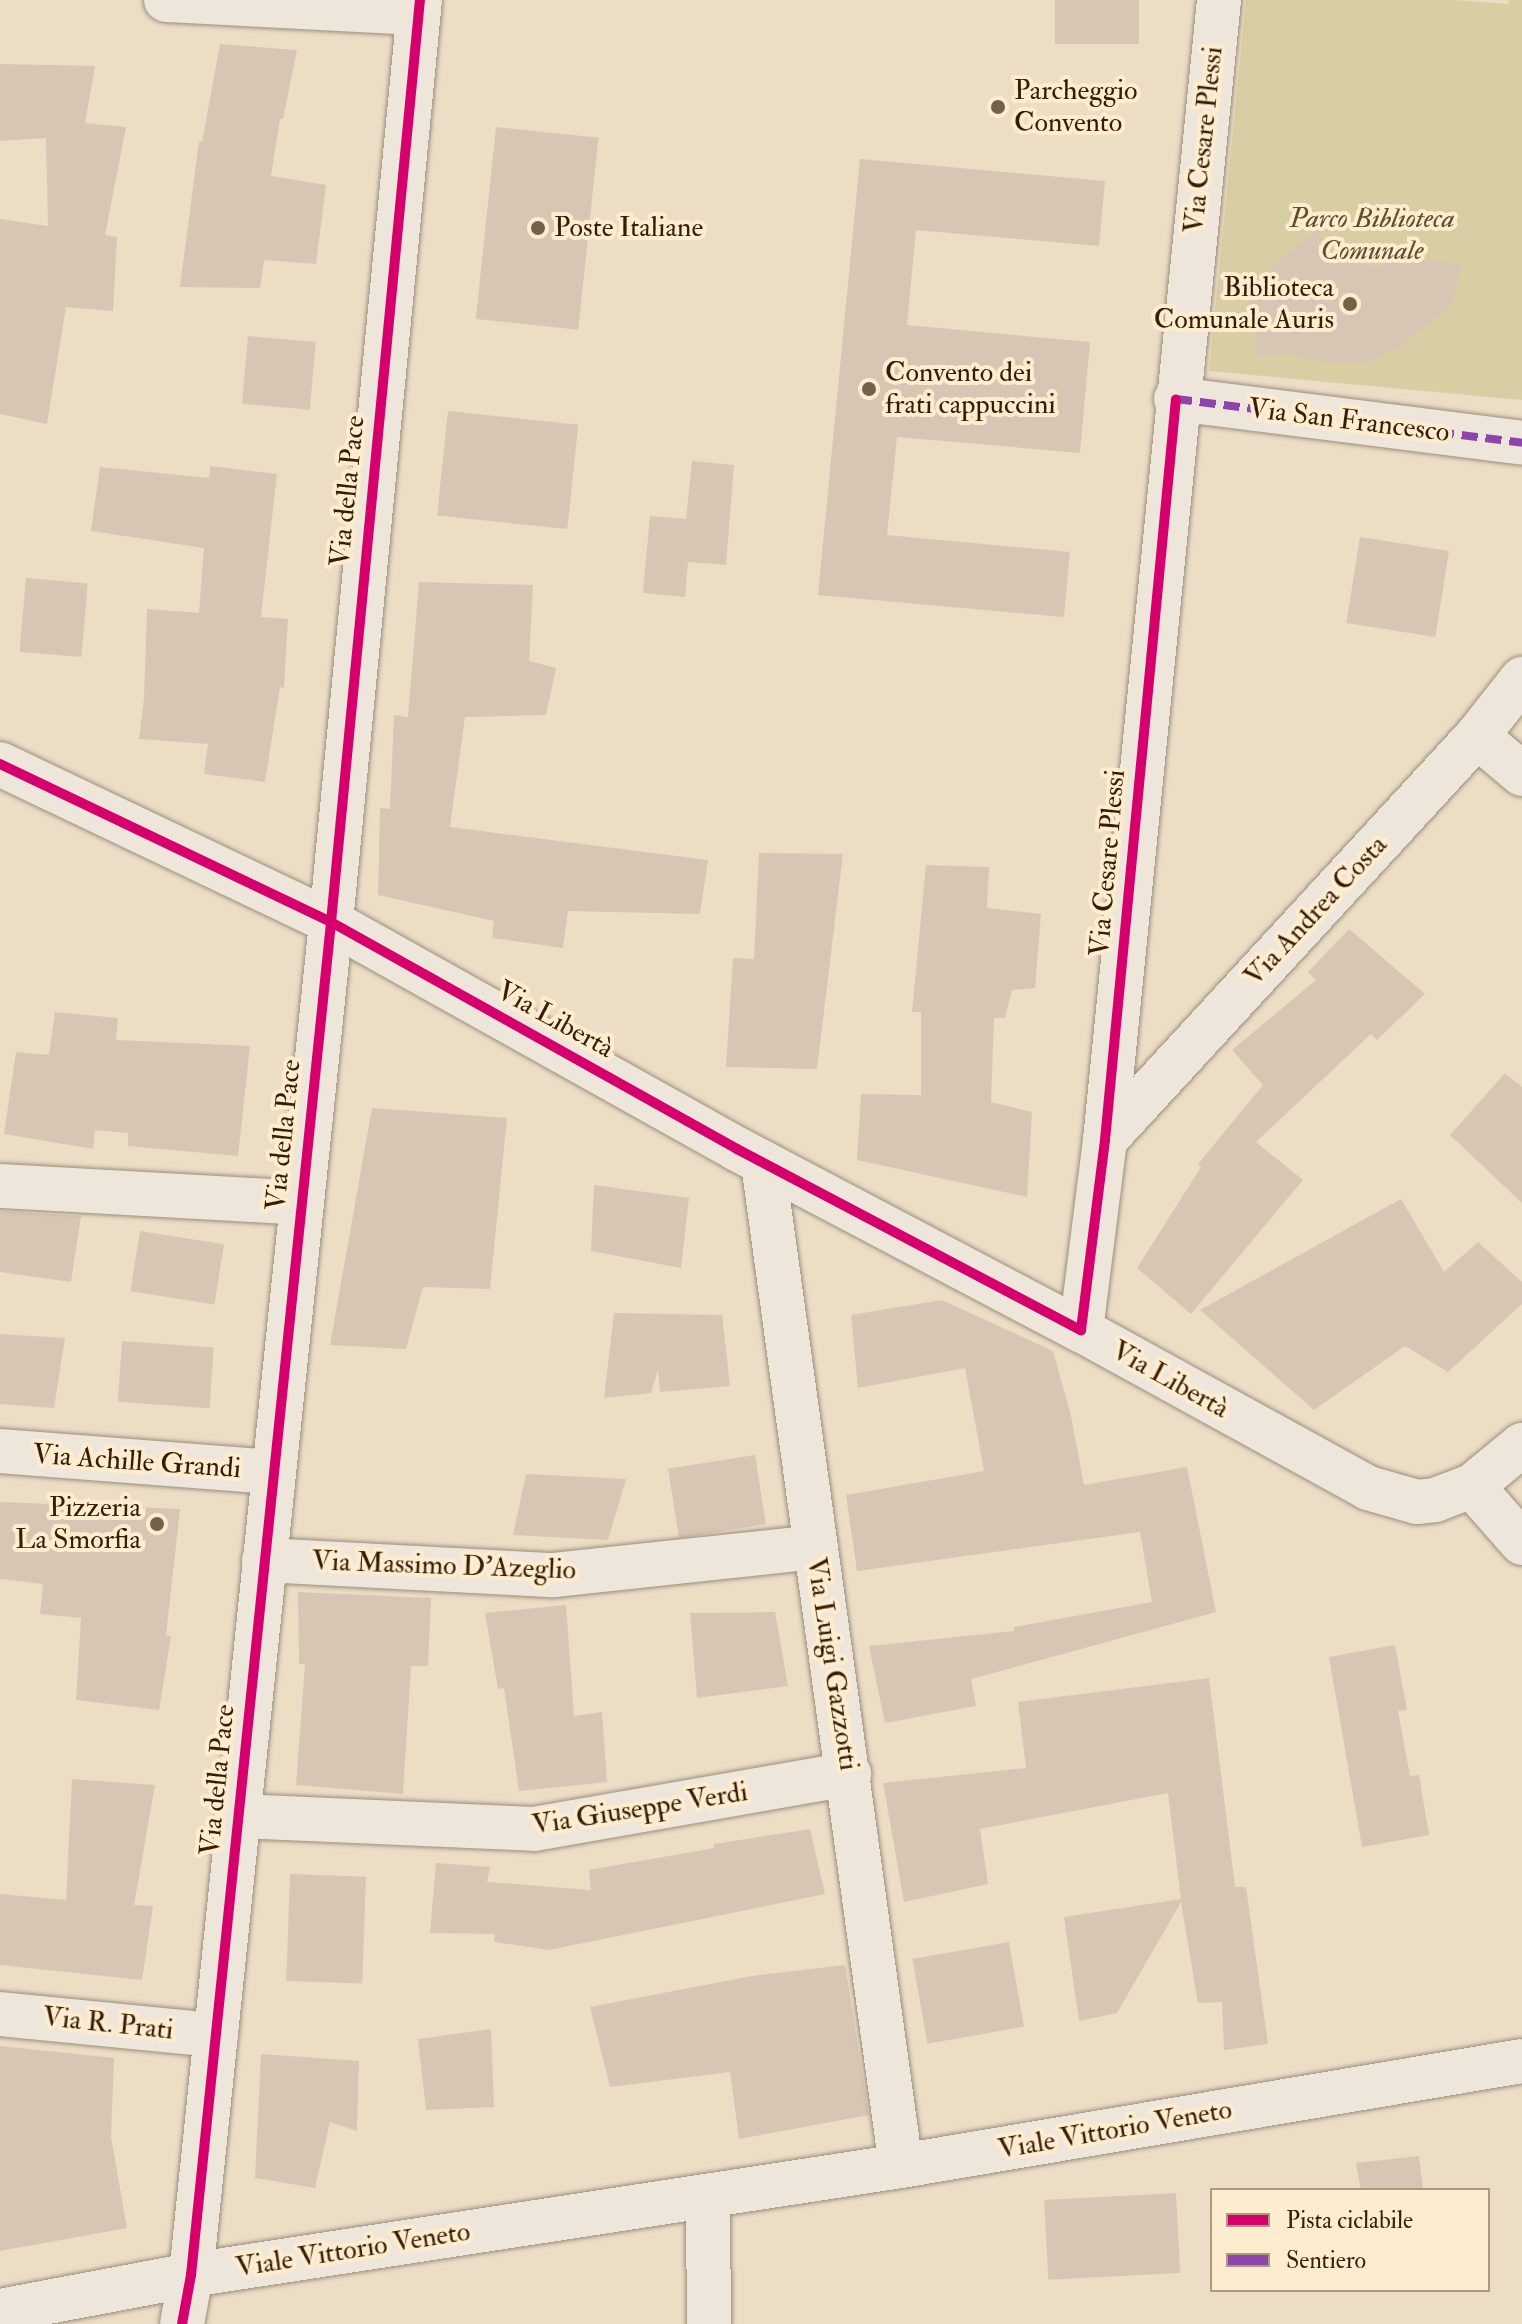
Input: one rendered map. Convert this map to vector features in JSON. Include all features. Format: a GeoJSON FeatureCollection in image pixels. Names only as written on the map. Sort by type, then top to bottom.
{"type":"FeatureCollection","features":[{"type":"Feature","properties":{"kind":"street"},"geometry":{"type":"LineString","coordinates":[[166,0],[419,6]]}},
{"type":"Feature","properties":{"kind":"street","name":"Via Cesare Plessi"},"geometry":{"type":"LineString","coordinates":[[1081,1330],[1105,1140],[1176,399],[1219,0]]}},
{"type":"Feature","properties":{"kind":"street","name":"Via della Pace"},"geometry":{"type":"LineString","coordinates":[[182,2324],[191,2275],[331,922],[419,6]]}},
{"type":"Feature","properties":{"kind":"street","name":"Via San Francesco"},"geometry":{"type":"LineString","coordinates":[[1176,399],[1522,443]]}},
{"type":"Feature","properties":{"kind":"street","name":"Via Andrea Costa"},"geometry":{"type":"LineString","coordinates":[[1105,1140],[1477,736],[1522,679]]}},
{"type":"Feature","properties":{"kind":"street"},"geometry":{"type":"LineString","coordinates":[[1477,736],[1522,774]]}},
{"type":"Feature","properties":{"kind":"street","name":"Via Libertà"},"geometry":{"type":"LineString","coordinates":[[0,764],[331,922],[763,1163],[1081,1330],[1368,1488],[1417,1502],[1435,1500],[1472,1486],[1522,1445]]}},
{"type":"Feature","properties":{"kind":"street","name":"Via Luigi Gazzotti"},"geometry":{"type":"LineString","coordinates":[[763,1163],[901,2166]]}},
{"type":"Feature","properties":{"kind":"street"},"geometry":{"type":"LineString","coordinates":[[0,1186],[302,1203]]}},
{"type":"Feature","properties":{"kind":"street","name":"Via Achille Grandi"},"geometry":{"type":"LineString","coordinates":[[0,1451],[273,1472]]}},
{"type":"Feature","properties":{"kind":"street"},"geometry":{"type":"LineString","coordinates":[[1472,1486],[1522,1543]]}},
{"type":"Feature","properties":{"kind":"street","name":"Via Massimo D'Azeglio"},"geometry":{"type":"LineString","coordinates":[[264,1560],[554,1575],[815,1547]]}},
{"type":"Feature","properties":{"kind":"street","name":"Via Giuseppe Verdi"},"geometry":{"type":"LineString","coordinates":[[238,1816],[534,1829],[849,1774]]}},
{"type":"Feature","properties":{"kind":"street","name":"Via R. Prati"},"geometry":{"type":"LineString","coordinates":[[0,2014],[216,2035]]}},
{"type":"Feature","properties":{"kind":"street","name":"Viale Vittorio Veneto"},"geometry":{"type":"LineString","coordinates":[[0,2311],[191,2275],[901,2166],[1522,2061]]}},
{"type":"Feature","properties":{"kind":"street"},"geometry":{"type":"LineString","coordinates":[[708,2196],[709,2324]]}},
{"type":"Feature","properties":{"kind":"green space","name":"Parco Biblioteca Comunale"},"geometry":{"type":"Polygon","coordinates":[[[1246,0],[1454,0],[1508,4],[1509,0],[1522,0],[1522,400],[1209,371],[1246,0]]]}},
{"type":"Feature","properties":{"kind":"building"},"geometry":{"type":"Polygon","coordinates":[[[1055,0],[1139,0],[1139,44],[1055,44],[1055,0]]]}},
{"type":"Feature","properties":{"kind":"building"},"geometry":{"type":"Polygon","coordinates":[[[220,44],[297,50],[283,119],[280,119],[271,176],[326,185],[316,264],[264,260],[260,288],[180,287],[199,141],[202,142],[220,44]]]}},
{"type":"Feature","properties":{"kind":"building"},"geometry":{"type":"Polygon","coordinates":[[[0,64],[95,66],[85,123],[126,127],[105,235],[117,237],[113,311],[66,307],[47,424],[0,414],[0,219],[48,226],[46,138],[0,141],[0,64]]]}},
{"type":"Feature","properties":{"kind":"building","name":"Poste Italiane"},"geometry":{"type":"Polygon","coordinates":[[[496,127],[598,138],[578,330],[476,319],[496,127]]]}},
{"type":"Feature","properties":{"kind":"building","name":"Convento dei frati cappuccini"},"geometry":{"type":"Polygon","coordinates":[[[860,159],[1105,181],[1099,246],[916,230],[907,325],[1090,342],[1080,453],[897,437],[887,535],[1070,552],[1064,617],[818,595],[860,159]]]}},
{"type":"Feature","properties":{"kind":"building","name":"Biblioteca Comunale Auris"},"geometry":{"type":"Polygon","coordinates":[[[1319,228],[1324,251],[1379,269],[1393,256],[1462,264],[1451,305],[1400,347],[1366,363],[1318,362],[1292,354],[1254,356],[1256,335],[1238,322],[1270,268],[1319,228]]]}},
{"type":"Feature","properties":{"kind":"building"},"geometry":{"type":"Polygon","coordinates":[[[248,336],[316,342],[310,410],[242,404],[248,336]]]}},
{"type":"Feature","properties":{"kind":"building"},"geometry":{"type":"Polygon","coordinates":[[[448,411],[578,425],[567,529],[437,515],[448,411]]]}},
{"type":"Feature","properties":{"kind":"building"},"geometry":{"type":"Polygon","coordinates":[[[692,461],[734,465],[726,565],[688,562],[685,597],[643,593],[650,516],[686,519],[692,461]]]}},
{"type":"Feature","properties":{"kind":"building"},"geometry":{"type":"Polygon","coordinates":[[[210,466],[277,474],[261,617],[288,619],[284,688],[280,687],[265,782],[204,774],[208,744],[139,739],[144,698],[147,609],[199,613],[204,548],[91,531],[100,467],[209,478],[210,466]]]}},
{"type":"Feature","properties":{"kind":"building"},"geometry":{"type":"Polygon","coordinates":[[[1360,537],[1449,551],[1435,637],[1346,623],[1360,537]]]}},
{"type":"Feature","properties":{"kind":"building"},"geometry":{"type":"Polygon","coordinates":[[[26,578],[88,583],[81,657],[20,652],[26,578]]]}},
{"type":"Feature","properties":{"kind":"building"},"geometry":{"type":"Polygon","coordinates":[[[419,582],[533,585],[529,661],[556,668],[546,715],[465,717],[450,827],[708,860],[700,914],[568,911],[563,948],[492,938],[494,921],[378,895],[380,808],[390,809],[394,715],[408,717],[419,582]]]}},
{"type":"Feature","properties":{"kind":"building"},"geometry":{"type":"Polygon","coordinates":[[[759,853],[843,854],[817,1069],[726,1067],[733,958],[754,959],[759,853]]]}},
{"type":"Feature","properties":{"kind":"building"},"geometry":{"type":"Polygon","coordinates":[[[926,865],[989,867],[987,908],[1041,914],[1035,988],[1012,990],[1005,1018],[994,1018],[991,1102],[1032,1112],[1027,1197],[857,1160],[861,1094],[921,1095],[921,1012],[912,1012],[926,865]]]}},
{"type":"Feature","properties":{"kind":"building"},"geometry":{"type":"Polygon","coordinates":[[[1349,929],[1425,994],[1377,1040],[1371,1034],[1256,1142],[1303,1180],[1191,1314],[1137,1268],[1201,1167],[1198,1164],[1263,1085],[1232,1050],[1316,980],[1308,972],[1349,929]]]}},
{"type":"Feature","properties":{"kind":"building"},"geometry":{"type":"Polygon","coordinates":[[[55,1012],[118,1018],[116,1040],[250,1046],[238,1156],[128,1146],[128,1133],[95,1130],[93,1149],[4,1134],[16,1052],[49,1055],[55,1012]]]}},
{"type":"Feature","properties":{"kind":"building"},"geometry":{"type":"Polygon","coordinates":[[[1505,1073],[1522,1087],[1522,1203],[1450,1135],[1505,1073]]]}},
{"type":"Feature","properties":{"kind":"building"},"geometry":{"type":"Polygon","coordinates":[[[372,1108],[507,1118],[490,1289],[423,1287],[406,1349],[330,1345],[372,1108]]]}},
{"type":"Feature","properties":{"kind":"building"},"geometry":{"type":"Polygon","coordinates":[[[594,1185],[689,1198],[681,1268],[591,1251],[594,1185]]]}},
{"type":"Feature","properties":{"kind":"building"},"geometry":{"type":"Polygon","coordinates":[[[1401,1199],[1444,1272],[1478,1242],[1522,1282],[1522,1304],[1448,1372],[1405,1346],[1314,1410],[1200,1310],[1401,1199]]]}},
{"type":"Feature","properties":{"kind":"building"},"geometry":{"type":"Polygon","coordinates":[[[0,1211],[81,1216],[71,1282],[0,1272],[0,1211]]]}},
{"type":"Feature","properties":{"kind":"building"},"geometry":{"type":"Polygon","coordinates":[[[140,1231],[224,1244],[214,1305],[130,1291],[140,1231]]]}},
{"type":"Feature","properties":{"kind":"building"},"geometry":{"type":"Polygon","coordinates":[[[942,1300],[1053,1351],[1071,1416],[1084,1485],[1187,1467],[1216,1612],[971,1679],[976,1706],[885,1723],[869,1646],[1014,1631],[1014,1627],[1152,1602],[1140,1532],[857,1571],[846,1495],[984,1471],[965,1368],[858,1388],[851,1315],[942,1300]]]}},
{"type":"Feature","properties":{"kind":"building"},"geometry":{"type":"Polygon","coordinates":[[[614,1313],[722,1315],[730,1386],[660,1392],[658,1370],[651,1393],[604,1398],[614,1313]]]}},
{"type":"Feature","properties":{"kind":"building"},"geometry":{"type":"Polygon","coordinates":[[[0,1334],[65,1338],[54,1408],[0,1404],[0,1334]]]}},
{"type":"Feature","properties":{"kind":"building"},"geometry":{"type":"Polygon","coordinates":[[[122,1341],[214,1347],[210,1408],[118,1402],[122,1341]]]}},
{"type":"Feature","properties":{"kind":"building"},"geometry":{"type":"Polygon","coordinates":[[[755,1455],[766,1524],[679,1538],[668,1469],[755,1455]]]}},
{"type":"Feature","properties":{"kind":"building"},"geometry":{"type":"Polygon","coordinates":[[[526,1474],[626,1479],[608,1540],[513,1535],[526,1474]]]}},
{"type":"Feature","properties":{"kind":"building"},"geometry":{"type":"Polygon","coordinates":[[[0,1502],[180,1509],[166,1635],[171,1636],[159,1710],[76,1700],[81,1618],[40,1614],[43,1584],[0,1579],[0,1502]]]}},
{"type":"Feature","properties":{"kind":"building"},"geometry":{"type":"Polygon","coordinates":[[[298,1592],[431,1598],[428,1666],[411,1666],[403,1794],[296,1785],[305,1664],[299,1664],[298,1592]]]}},
{"type":"Feature","properties":{"kind":"building"},"geometry":{"type":"Polygon","coordinates":[[[566,1605],[574,1716],[602,1712],[607,1782],[519,1791],[504,1688],[498,1689],[485,1613],[566,1605]]]}},
{"type":"Feature","properties":{"kind":"building"},"geometry":{"type":"Polygon","coordinates":[[[775,1612],[788,1686],[697,1698],[690,1613],[775,1612]]]}},
{"type":"Feature","properties":{"kind":"building"},"geometry":{"type":"Polygon","coordinates":[[[1395,1645],[1407,1710],[1398,1711],[1410,1776],[1419,1775],[1429,1835],[1362,1847],[1329,1657],[1395,1645]]]}},
{"type":"Feature","properties":{"kind":"building"},"geometry":{"type":"Polygon","coordinates":[[[1209,1678],[1235,1887],[1246,1887],[1268,2044],[1224,2050],[1222,2002],[1198,2003],[1181,1902],[1117,2013],[1079,2021],[1064,1917],[1181,1899],[1168,1793],[980,1829],[988,1884],[904,1902],[883,1783],[1026,1768],[1018,1702],[1209,1678]]]}},
{"type":"Feature","properties":{"kind":"building"},"geometry":{"type":"Polygon","coordinates":[[[72,1779],[155,1785],[134,1905],[153,1906],[142,1980],[0,1965],[0,1894],[66,1900],[72,1779]]]}},
{"type":"Feature","properties":{"kind":"building"},"geometry":{"type":"Polygon","coordinates":[[[810,1829],[825,1894],[549,1950],[494,1942],[495,1934],[430,1933],[436,1863],[490,1867],[487,1882],[591,1890],[589,1870],[714,1848],[714,1844],[810,1829]]]}},
{"type":"Feature","properties":{"kind":"building"},"geometry":{"type":"Polygon","coordinates":[[[290,1874],[366,1877],[362,1984],[286,1981],[290,1874]]]}},
{"type":"Feature","properties":{"kind":"building"},"geometry":{"type":"Polygon","coordinates":[[[1009,1942],[1024,2027],[927,2044],[912,1959],[1009,1942]]]}},
{"type":"Feature","properties":{"kind":"building"},"geometry":{"type":"Polygon","coordinates":[[[845,1965],[869,2115],[739,2139],[730,2072],[610,2087],[590,2007],[752,1976],[845,1965]]]}},
{"type":"Feature","properties":{"kind":"building"},"geometry":{"type":"Polygon","coordinates":[[[491,2029],[494,2107],[426,2110],[418,2039],[491,2029]]]}},
{"type":"Feature","properties":{"kind":"building"},"geometry":{"type":"Polygon","coordinates":[[[0,2046],[114,2058],[111,2137],[127,2228],[0,2251],[0,2046]]]}},
{"type":"Feature","properties":{"kind":"building"},"geometry":{"type":"Polygon","coordinates":[[[261,2054],[359,2061],[357,2131],[330,2122],[315,2188],[255,2178],[261,2054]]]}},
{"type":"Feature","properties":{"kind":"building"},"geometry":{"type":"Polygon","coordinates":[[[1419,2156],[1423,2188],[1361,2188],[1356,2163],[1419,2156]]]}},
{"type":"Feature","properties":{"kind":"building"},"geometry":{"type":"Polygon","coordinates":[[[1176,2193],[1180,2273],[1048,2280],[1044,2200],[1176,2193]]]}},
{"type":"Feature","properties":{"kind":"marked path"},"geometry":{"type":"LineString","coordinates":[[1176,399],[1522,443]]}},
{"type":"Feature","properties":{"kind":"cycle path"},"geometry":{"type":"LineString","coordinates":[[182,2324],[191,2275],[331,922],[420,0]]}},
{"type":"Feature","properties":{"kind":"cycle path"},"geometry":{"type":"LineString","coordinates":[[0,764],[331,922],[737,1149],[1081,1330],[1105,1140],[1176,399]]}},
{"type":"Feature","properties":{"kind":"place","name":"Parcheggio Convento"},"geometry":{"type":"Point","coordinates":[998,107]}},
{"type":"Feature","properties":{"kind":"place","name":"Poste Italiane"},"geometry":{"type":"Point","coordinates":[538,228]}},
{"type":"Feature","properties":{"kind":"place","name":"Biblioteca Comunale Auris"},"geometry":{"type":"Point","coordinates":[1350,304]}},
{"type":"Feature","properties":{"kind":"place","name":"Convento dei frati cappuccini"},"geometry":{"type":"Point","coordinates":[869,389]}},
{"type":"Feature","properties":{"kind":"place","name":"Pizzeria La Smorfia"},"geometry":{"type":"Point","coordinates":[157,1524]}}]}
